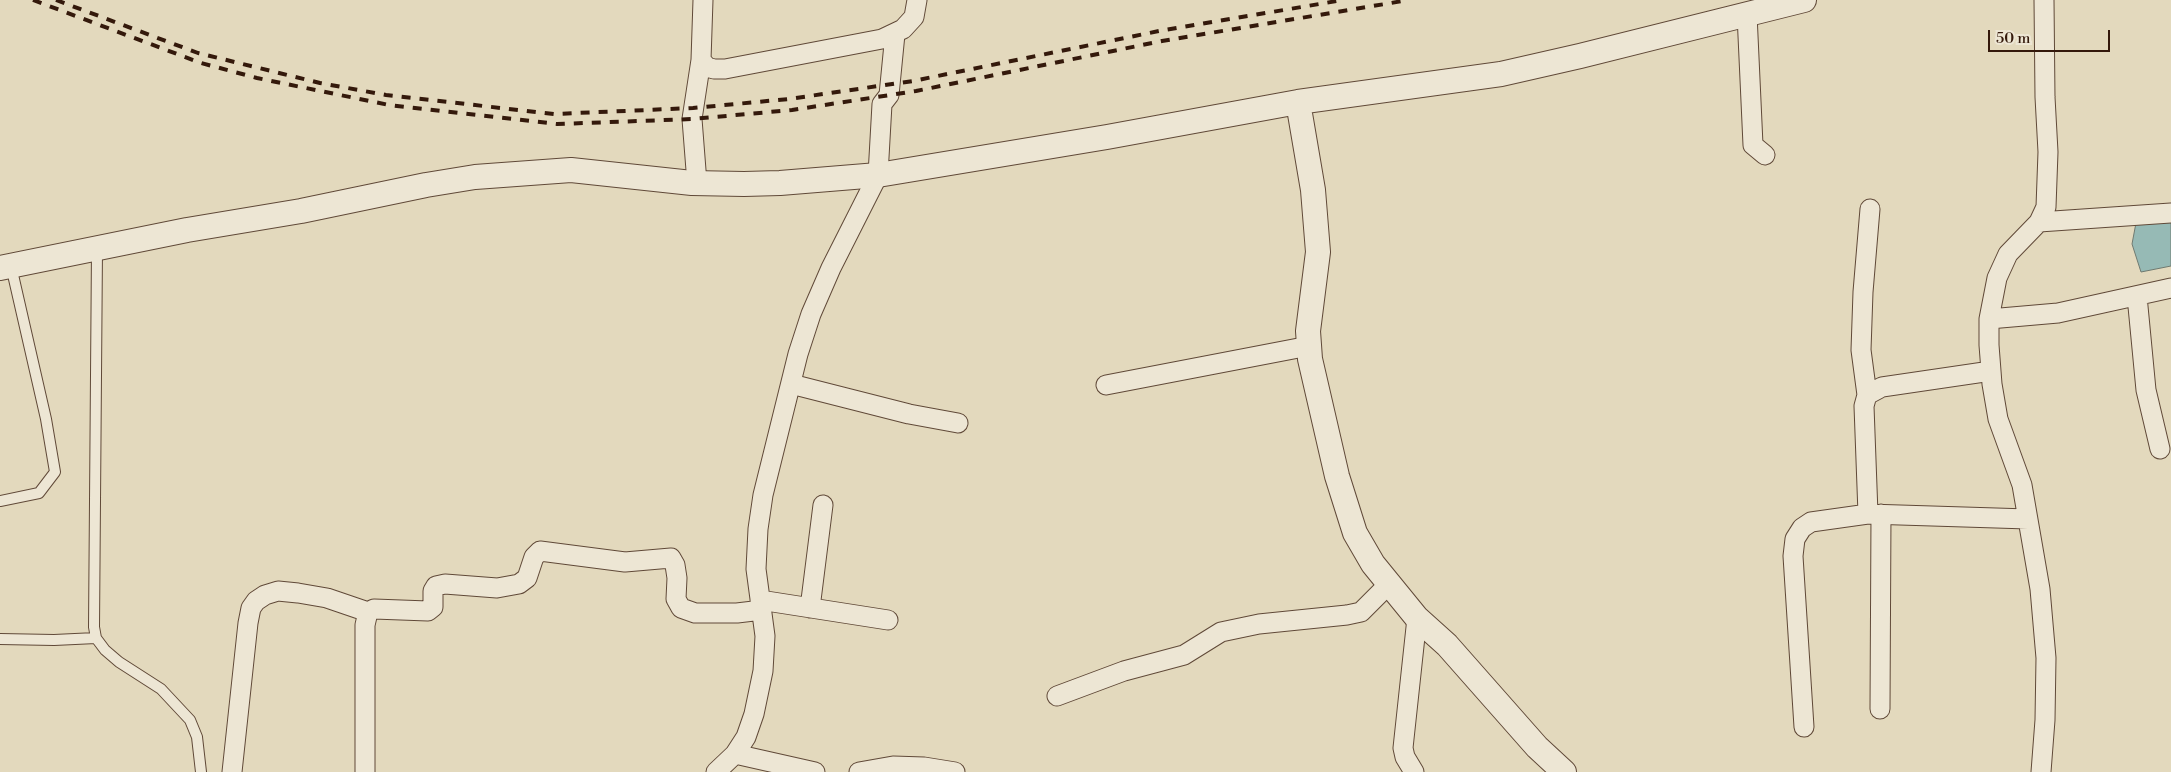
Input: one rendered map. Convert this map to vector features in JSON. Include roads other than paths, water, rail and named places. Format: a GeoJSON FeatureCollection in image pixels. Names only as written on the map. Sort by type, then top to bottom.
{"type":"FeatureCollection","features":[{"type":"Feature","properties":{"kind":"street"},"geometry":{"type":"LineString","coordinates":[[697,183],[692,119],[701,60],[703,0]]}},
{"type":"Feature","properties":{"kind":"street"},"geometry":{"type":"LineString","coordinates":[[701,60],[707,67],[725,69],[882,39],[904,29],[914,17],[918,0]]}},
{"type":"Feature","properties":{"kind":"street"},"geometry":{"type":"LineString","coordinates":[[6,267],[475,177],[571,170],[697,183],[780,184],[878,175],[1107,138],[1298,102],[1501,74],[1804,0]]}},
{"type":"Feature","properties":{"kind":"street"},"geometry":{"type":"LineString","coordinates":[[2041,772],[2045,720],[2046,658],[2040,589],[2022,485],[1998,419],[1991,371],[1989,319],[1998,278],[2008,254],[2028,236],[2039,222],[2046,207],[2048,152],[2045,97],[2044,0]]}},
{"type":"Feature","properties":{"kind":"street"},"geometry":{"type":"LineString","coordinates":[[1747,14],[1753,145],[1766,155]]}},
{"type":"Feature","properties":{"kind":"street"},"geometry":{"type":"LineString","coordinates":[[716,772],[735,754],[746,737],[754,714],[763,671],[765,636],[756,569],[758,529],[763,495],[811,314],[831,268],[878,175],[882,104],[889,95],[895,34]]}},
{"type":"Feature","properties":{"kind":"street"},"geometry":{"type":"LineString","coordinates":[[1298,102],[1313,190],[1318,252],[1308,331],[1309,346],[1317,396],[1355,533],[1373,564],[1417,618],[1447,646],[1515,724],[1564,772]]}},
{"type":"Feature","properties":{"kind":"street"},"geometry":{"type":"LineString","coordinates":[[1870,209],[1863,292],[1861,350],[1867,395],[1864,406],[1875,514],[1879,592],[1880,709]]}},
{"type":"Feature","properties":{"kind":"street"},"geometry":{"type":"LineString","coordinates":[[2039,222],[2171,213]]}},
{"type":"Feature","properties":{"kind":"street"},"geometry":{"type":"LineString","coordinates":[[1989,319],[2058,313],[2171,288]]}},
{"type":"Feature","properties":{"kind":"street"},"geometry":{"type":"LineString","coordinates":[[2137,296],[2146,390],[2160,449]]}},
{"type":"Feature","properties":{"kind":"street"},"geometry":{"type":"LineString","coordinates":[[1106,385],[1309,346]]}},
{"type":"Feature","properties":{"kind":"street"},"geometry":{"type":"LineString","coordinates":[[1867,395],[1882,387],[1991,371]]}},
{"type":"Feature","properties":{"kind":"street"},"geometry":{"type":"LineString","coordinates":[[791,384],[909,414],[958,423]]}},
{"type":"Feature","properties":{"kind":"street"},"geometry":{"type":"LineString","coordinates":[[810,608],[823,505]]}},
{"type":"Feature","properties":{"kind":"street"},"geometry":{"type":"LineString","coordinates":[[1804,727],[1793,556],[1795,539],[1802,528],[1811,522],[1875,514],[2028,519]]}},
{"type":"Feature","properties":{"kind":"street"},"geometry":{"type":"LineString","coordinates":[[232,772],[248,623],[256,601],[278,592],[327,598],[368,612],[374,609],[428,611],[433,607],[436,586],[445,584],[497,588],[519,584],[527,578],[534,557],[540,551],[625,562],[671,558],[676,572],[676,599],[681,608],[695,613],[737,613],[761,605],[810,608],[888,620]]}},
{"type":"Feature","properties":{"kind":"street"},"geometry":{"type":"LineString","coordinates":[[1057,696],[1124,670],[1184,656],[1221,632],[1259,624],[1360,612],[1389,584]]}},
{"type":"Feature","properties":{"kind":"street"},"geometry":{"type":"LineString","coordinates":[[365,772],[365,625],[368,612]]}},
{"type":"Feature","properties":{"kind":"street"},"geometry":{"type":"LineString","coordinates":[[1414,772],[1405,757],[1403,748],[1417,618]]}},
{"type":"Feature","properties":{"kind":"street"},"geometry":{"type":"LineString","coordinates":[[735,754],[815,772]]}},
{"type":"Feature","properties":{"kind":"street"},"geometry":{"type":"LineString","coordinates":[[860,772],[878,767],[955,772]]}},
{"type":"Feature","properties":{"kind":"lane"},"geometry":{"type":"LineString","coordinates":[[97,249],[94,617],[96,638],[105,650],[119,662],[161,689],[190,720],[197,737],[201,772]]}},
{"type":"Feature","properties":{"kind":"lane"},"geometry":{"type":"LineString","coordinates":[[0,501],[39,493],[55,472],[46,419],[6,267]]}},
{"type":"Feature","properties":{"kind":"lane"},"geometry":{"type":"LineString","coordinates":[[0,639],[54,640],[96,638]]}},
{"type":"Feature","properties":{"kind":"water"},"geometry":{"type":"Polygon","coordinates":[[[2171,205],[2171,266],[2141,272],[2132,244],[2139,207],[2171,205]]]}},
{"type":"Feature","properties":{"kind":"railway"},"geometry":{"type":"LineString","coordinates":[[33,0],[201,63],[257,78],[389,105],[557,124],[692,119],[792,110],[916,91],[1162,41],[1409,0]]}},
{"type":"Feature","properties":{"kind":"railway"},"geometry":{"type":"LineString","coordinates":[[56,0],[198,53],[320,83],[386,95],[554,114],[693,108],[789,99],[913,81],[1159,31],[1343,0]]}}]}
